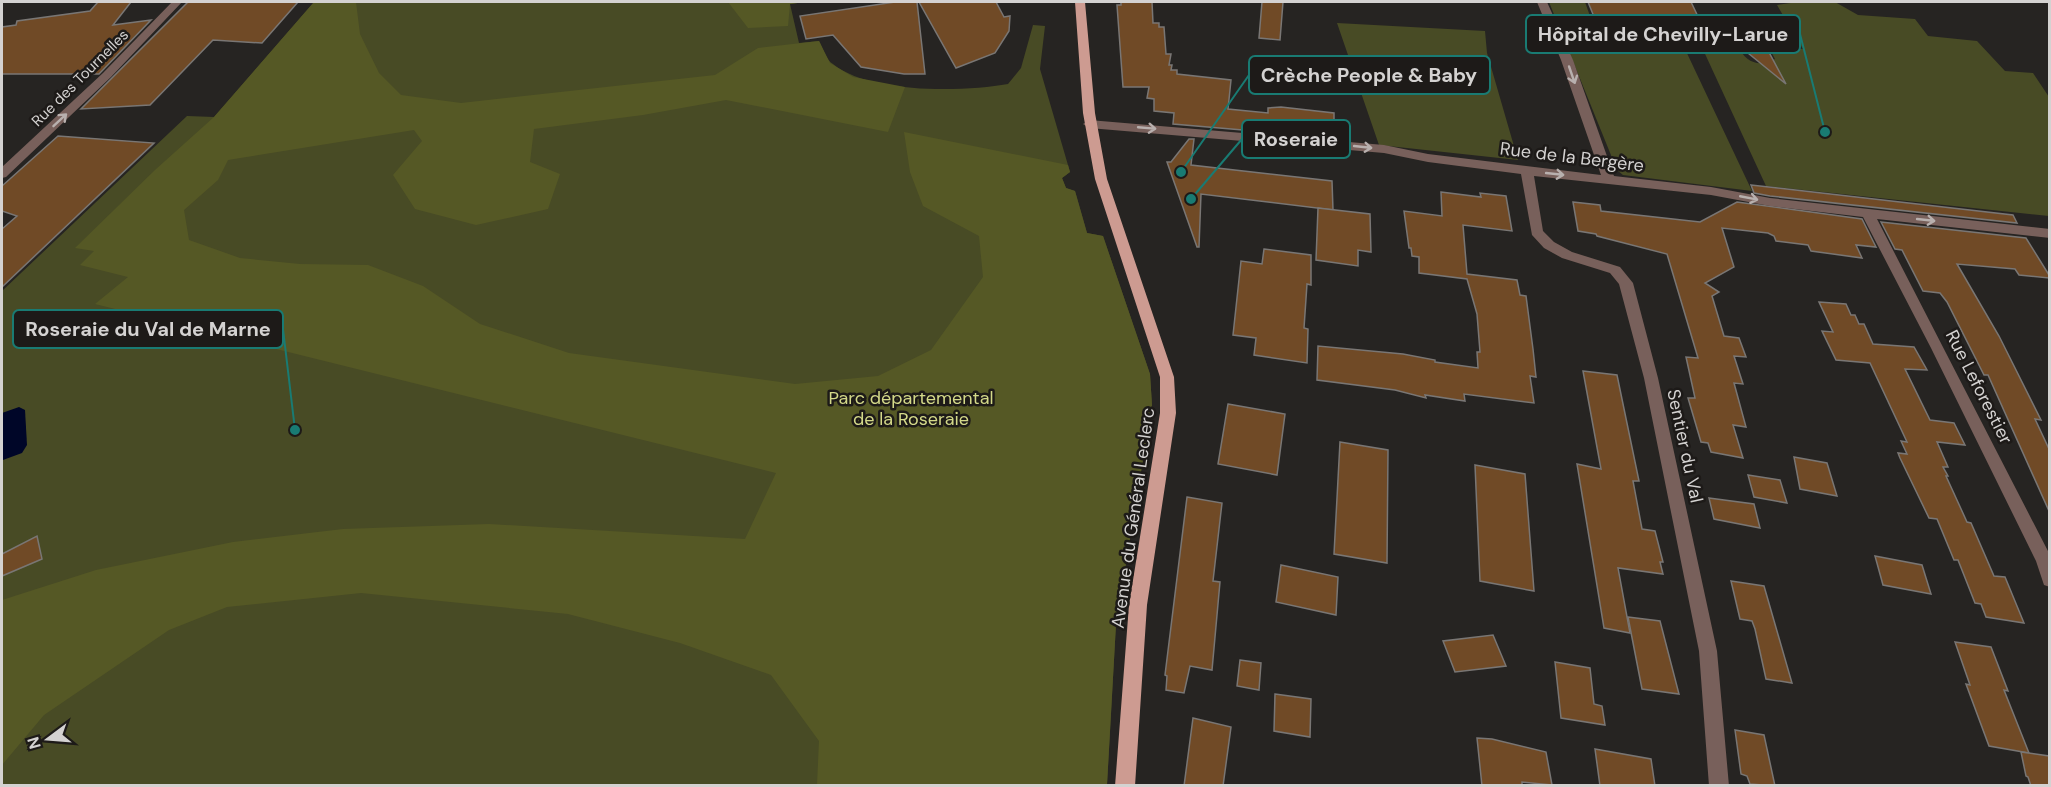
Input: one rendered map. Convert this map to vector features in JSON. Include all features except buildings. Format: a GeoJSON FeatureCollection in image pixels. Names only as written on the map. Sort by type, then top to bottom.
{"type":"FeatureCollection","features":[{"type":"Feature","properties":{"kind":"main road","name":"Avenue du Général Leclerc"},"geometry":{"type":"LineString","coordinates":[[1080,2],[1089,124],[1101,179],[1167,377],[1169,393],[1168,413],[1138,605],[1125,786]]}},
{"type":"Feature","properties":{"kind":"street","name":"Rue des Tournelles"},"geometry":{"type":"LineString","coordinates":[[2,174],[107,75],[177,2]]}},
{"type":"Feature","properties":{"kind":"street"},"geometry":{"type":"LineString","coordinates":[[1542,2],[1567,60],[1609,180]]}},
{"type":"Feature","properties":{"kind":"street","name":"Rue de la Bergère"},"geometry":{"type":"LineString","coordinates":[[1089,124],[1384,149],[1428,158],[1527,171],[1711,191],[1770,202],[2049,234]]}},
{"type":"Feature","properties":{"kind":"street","name":"Sentier du Val"},"geometry":{"type":"LineString","coordinates":[[1527,171],[1537,232],[1549,245],[1567,255],[1615,270],[1626,283],[1651,378],[1708,651],[1719,786]]}},
{"type":"Feature","properties":{"kind":"street","name":"Rue Leforestier"},"geometry":{"type":"LineString","coordinates":[[1868,214],[1938,348],[2044,561],[2049,579]]}},
{"type":"Feature","properties":{"kind":"green space","name":"Parc départemental de la Roseraie"},"geometry":{"type":"Polygon","coordinates":[[[314,2],[805,2],[790,4],[799,43],[819,41],[831,62],[849,74],[870,81],[893,86],[943,89],[1008,84],[1021,68],[1033,25],[1045,26],[1040,69],[1070,172],[1062,178],[1066,188],[1075,191],[1087,233],[1103,236],[1150,374],[1152,405],[1116,624],[1107,785],[2,785],[2,291],[187,116],[214,117],[314,2]]]}},
{"type":"Feature","properties":{"kind":"green space"},"geometry":{"type":"Polygon","coordinates":[[[314,2],[356,2],[360,34],[379,73],[401,95],[461,103],[715,75],[758,48],[819,41],[830,63],[853,77],[905,87],[888,132],[726,100],[643,115],[534,129],[530,162],[560,174],[548,209],[476,225],[415,209],[393,175],[422,141],[414,130],[228,160],[218,180],[184,210],[189,240],[240,258],[300,264],[368,265],[423,286],[480,324],[569,353],[795,384],[878,376],[931,350],[983,277],[979,236],[923,206],[910,172],[904,132],[1068,165],[1070,172],[1062,178],[1066,188],[1075,191],[1087,233],[1103,236],[1150,374],[1152,405],[1116,624],[1107,785],[817,785],[819,741],[771,675],[680,643],[568,614],[361,593],[227,607],[169,630],[44,715],[2,765],[2,600],[96,570],[233,542],[343,529],[489,524],[745,539],[776,473],[95,304],[128,277],[80,265],[94,251],[75,248],[155,170],[214,117],[314,2]]]}},
{"type":"Feature","properties":{"kind":"green space"},"geometry":{"type":"Polygon","coordinates":[[[728,2],[805,2],[790,4],[788,26],[748,28],[728,2]]]}},
{"type":"Feature","properties":{"kind":"green space"},"geometry":{"type":"Polygon","coordinates":[[[1549,2],[1585,2],[1600,44],[1685,49],[1752,191],[1623,175],[1617,170],[1549,2]]]}},
{"type":"Feature","properties":{"kind":"green space"},"geometry":{"type":"Polygon","coordinates":[[[1798,2],[1835,2],[1858,15],[1915,19],[1928,36],[1977,41],[2005,71],[2033,73],[2049,97],[2049,216],[1766,186],[1700,43],[1738,46],[1744,56],[1758,63],[1775,59],[1768,46],[1803,49],[1777,5],[1798,2]]]}},
{"type":"Feature","properties":{"kind":"green space"},"geometry":{"type":"Polygon","coordinates":[[[1337,23],[1485,31],[1487,53],[1518,160],[1379,145],[1337,23]]]}},
{"type":"Feature","properties":{"kind":"water"},"geometry":{"type":"Polygon","coordinates":[[[19,407],[25,410],[27,445],[22,453],[3,460],[2,413],[19,407]]]}},
{"type":"Feature","properties":{"kind":"place","name":"Hôpital de Chevilly-Larue"},"geometry":{"type":"Point","coordinates":[1825,132]}},
{"type":"Feature","properties":{"kind":"place","name":"Crèche People & Baby"},"geometry":{"type":"Point","coordinates":[1181,172]}},
{"type":"Feature","properties":{"kind":"place","name":"Roseraie"},"geometry":{"type":"Point","coordinates":[1191,199]}},
{"type":"Feature","properties":{"kind":"place","name":"Roseraie du Val de Marne"},"geometry":{"type":"Point","coordinates":[295,430]}}]}
